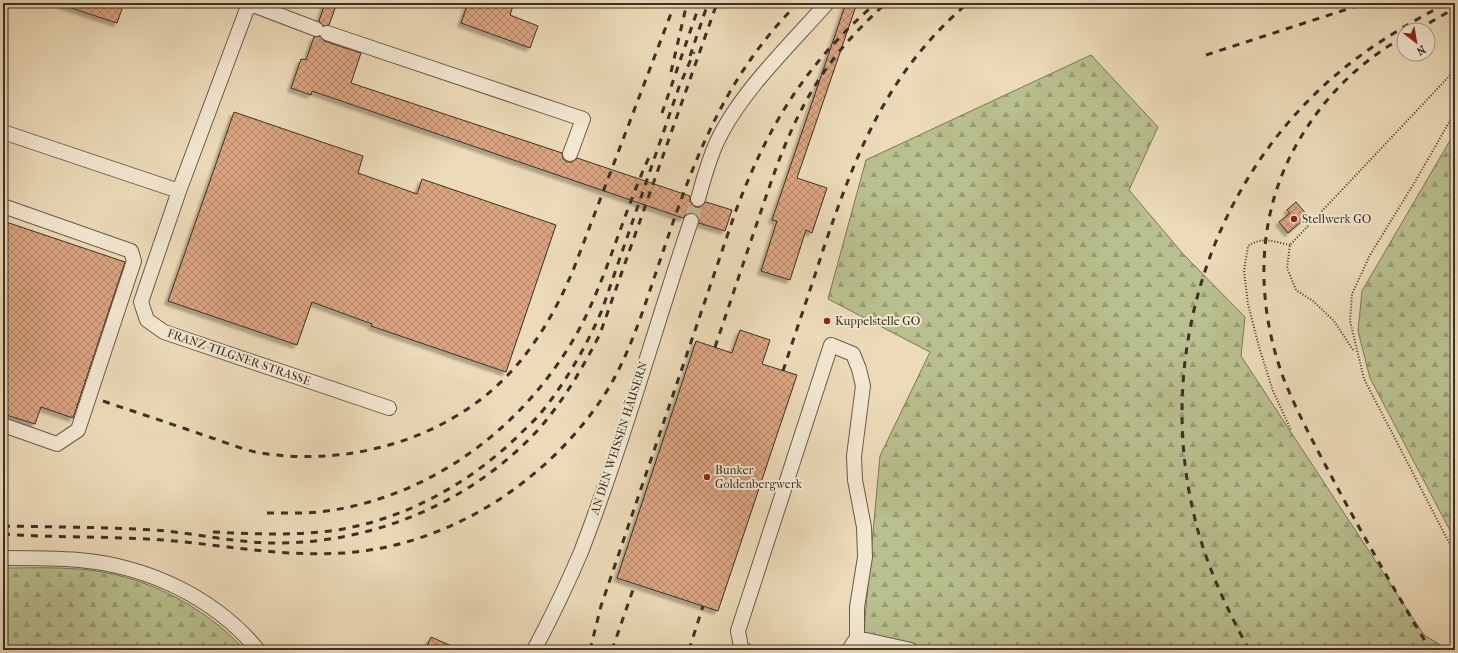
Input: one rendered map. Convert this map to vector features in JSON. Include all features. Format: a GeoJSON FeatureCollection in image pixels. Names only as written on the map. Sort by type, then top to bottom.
{"type":"FeatureCollection","features":[{"type":"Feature","properties":{"kind":"street"},"geometry":{"type":"LineString","coordinates":[[698,199],[716,144],[731,118],[754,86],[826,3]]}},
{"type":"Feature","properties":{"kind":"street"},"geometry":{"type":"LineString","coordinates":[[253,4],[322,31],[582,119],[570,154]]}},
{"type":"Feature","properties":{"kind":"street","name":"FRANZ-TILGNER-STRASSE"},"geometry":{"type":"LineString","coordinates":[[253,4],[247,9],[179,191],[141,302],[147,320],[164,332],[389,408]]}},
{"type":"Feature","properties":{"kind":"street"},"geometry":{"type":"LineString","coordinates":[[3,132],[179,191]]}},
{"type":"Feature","properties":{"kind":"street"},"geometry":{"type":"LineString","coordinates":[[3,206],[131,251],[134,261],[124,295],[78,430],[58,444],[3,425]]}},
{"type":"Feature","properties":{"kind":"street","name":"AN DEN WEISSEN HÄUSERN"},"geometry":{"type":"LineString","coordinates":[[534,650],[562,595],[586,537],[691,221]]}},
{"type":"Feature","properties":{"kind":"street"},"geometry":{"type":"LineString","coordinates":[[745,650],[741,647],[738,631],[832,345],[853,354],[859,369],[863,386],[854,456],[855,480],[864,527],[865,557],[857,608],[857,638],[849,650]]}},
{"type":"Feature","properties":{"kind":"street"},"geometry":{"type":"LineString","coordinates":[[3,558],[80,560],[128,568],[146,574],[181,589],[211,607],[235,627],[258,650]]}},
{"type":"Feature","properties":{"kind":"street"},"geometry":{"type":"LineString","coordinates":[[857,638],[911,650]]}},
{"type":"Feature","properties":{"kind":"path"},"geometry":{"type":"LineString","coordinates":[[1353,350],[1334,321],[1313,301],[1296,290],[1286,268],[1290,245],[1455,70]]}},
{"type":"Feature","properties":{"kind":"path"},"geometry":{"type":"LineString","coordinates":[[1455,112],[1416,180],[1370,255],[1352,294],[1350,321],[1364,379],[1455,554]]}},
{"type":"Feature","properties":{"kind":"path"},"geometry":{"type":"LineString","coordinates":[[1290,245],[1264,239],[1255,241],[1248,246],[1244,271],[1248,304],[1259,347],[1273,391],[1291,430]]}},
{"type":"Feature","properties":{"kind":"green space"},"geometry":{"type":"Polygon","coordinates":[[[1091,55],[1158,127],[1129,190],[1184,255],[1245,317],[1241,356],[1424,635],[1449,650],[847,650],[864,630],[880,456],[930,352],[828,299],[866,160],[1091,55]]]}},
{"type":"Feature","properties":{"kind":"green space"},"geometry":{"type":"Polygon","coordinates":[[[1455,132],[1455,540],[1370,378],[1358,331],[1362,291],[1455,132]]]}},
{"type":"Feature","properties":{"kind":"green space"},"geometry":{"type":"Polygon","coordinates":[[[3,568],[79,569],[125,577],[170,594],[190,605],[210,619],[245,650],[3,650],[3,568]]]}},
{"type":"Feature","properties":{"kind":"building"},"geometry":{"type":"Polygon","coordinates":[[[62,3],[124,3],[117,23],[62,5],[62,3]]]}},
{"type":"Feature","properties":{"kind":"building"},"geometry":{"type":"Polygon","coordinates":[[[325,3],[337,3],[329,25],[323,26],[319,21],[325,3]]]}},
{"type":"Feature","properties":{"kind":"building"},"geometry":{"type":"Polygon","coordinates":[[[468,3],[514,3],[510,15],[538,26],[530,48],[461,23],[468,3]]]}},
{"type":"Feature","properties":{"kind":"building"},"geometry":{"type":"Polygon","coordinates":[[[846,3],[857,3],[797,178],[827,188],[812,233],[806,230],[790,280],[761,271],[777,221],[772,220],[846,3]]]}},
{"type":"Feature","properties":{"kind":"building"},"geometry":{"type":"Polygon","coordinates":[[[320,36],[324,41],[361,53],[351,83],[562,153],[563,159],[567,162],[572,162],[577,158],[690,196],[690,201],[695,207],[700,207],[706,202],[732,210],[725,231],[699,223],[698,216],[693,213],[686,214],[683,218],[312,91],[311,95],[291,88],[301,59],[306,60],[314,37],[320,36]]]}},
{"type":"Feature","properties":{"kind":"building"},"geometry":{"type":"Polygon","coordinates":[[[234,112],[363,156],[358,173],[417,194],[422,179],[556,225],[506,372],[371,326],[372,324],[312,302],[297,345],[168,301],[234,112]]]}},
{"type":"Feature","properties":{"kind":"building","name":"Stellwerk GO"},"geometry":{"type":"Polygon","coordinates":[[[1296,202],[1308,216],[1288,233],[1279,222],[1290,213],[1287,210],[1296,202]]]}},
{"type":"Feature","properties":{"kind":"building"},"geometry":{"type":"Polygon","coordinates":[[[3,221],[125,262],[73,418],[41,407],[35,424],[3,414],[3,221]]]}},
{"type":"Feature","properties":{"kind":"building","name":"Bunker Goldenbergwerk"},"geometry":{"type":"Polygon","coordinates":[[[740,330],[770,340],[762,364],[797,375],[718,611],[617,578],[696,341],[732,353],[740,330]]]}},
{"type":"Feature","properties":{"kind":"building"},"geometry":{"type":"Polygon","coordinates":[[[431,637],[461,650],[437,650],[427,646],[431,637]]]}},
{"type":"Feature","properties":{"kind":"tunnel"},"geometry":{"type":"LineString","coordinates":[[691,221],[698,199]]}},
{"type":"Feature","properties":{"kind":"railway"},"geometry":{"type":"LineString","coordinates":[[103,401],[255,452],[288,456],[322,456],[355,453],[388,445],[420,434],[451,419],[479,401],[504,379],[526,354],[553,313],[574,268],[675,3]]}},
{"type":"Feature","properties":{"kind":"railway"},"geometry":{"type":"LineString","coordinates":[[671,72],[687,3]]}},
{"type":"Feature","properties":{"kind":"railway"},"geometry":{"type":"LineString","coordinates":[[662,113],[700,3]]}},
{"type":"Feature","properties":{"kind":"railway"},"geometry":{"type":"LineString","coordinates":[[690,56],[708,3]]}},
{"type":"Feature","properties":{"kind":"railway"},"geometry":{"type":"LineString","coordinates":[[3,526],[154,530],[261,543],[313,541],[349,536],[384,527],[418,514],[451,498],[482,479],[511,456],[537,431],[555,409],[572,385],[600,334],[717,3]]}},
{"type":"Feature","properties":{"kind":"railway"},"geometry":{"type":"LineString","coordinates":[[3,534],[163,540],[276,552],[321,554],[344,553],[382,548],[420,538],[456,524],[490,505],[522,483],[551,458],[578,430],[609,388],[622,364],[633,338],[689,179],[704,142],[722,105],[743,70],[768,36],[798,3]]}},
{"type":"Feature","properties":{"kind":"railway"},"geometry":{"type":"LineString","coordinates":[[590,650],[601,606],[735,213],[747,182],[775,125],[791,98],[809,73],[851,26],[876,3]]}},
{"type":"Feature","properties":{"kind":"railway"},"geometry":{"type":"LineString","coordinates":[[715,347],[763,204],[791,130],[809,95],[834,58],[859,29],[886,3]]}},
{"type":"Feature","properties":{"kind":"railway"},"geometry":{"type":"LineString","coordinates":[[783,371],[835,214],[862,147],[895,86],[916,57],[940,29],[968,3]]}},
{"type":"Feature","properties":{"kind":"railway"},"geometry":{"type":"LineString","coordinates":[[1206,55],[1366,3]]}},
{"type":"Feature","properties":{"kind":"railway"},"geometry":{"type":"LineString","coordinates":[[1249,650],[1224,601],[1204,550],[1194,515],[1184,453],[1183,391],[1190,330],[1205,271],[1228,214],[1259,160],[1298,112],[1355,59],[1394,33],[1447,3]]}},
{"type":"Feature","properties":{"kind":"railway"},"geometry":{"type":"LineString","coordinates":[[1431,22],[1455,8]]}},
{"type":"Feature","properties":{"kind":"railway"},"geometry":{"type":"LineString","coordinates":[[1396,42],[1372,57],[1344,82],[1319,110],[1298,142],[1284,170],[1274,198],[1267,228],[1264,258],[1264,288],[1274,348],[1283,377],[1295,405],[1348,507],[1428,646]]}},
{"type":"Feature","properties":{"kind":"railway"},"geometry":{"type":"LineString","coordinates":[[213,532],[275,534],[322,532],[363,525],[388,517],[412,508],[436,496],[480,469],[533,422],[567,377],[582,351],[602,310],[679,87],[694,52]]}},
{"type":"Feature","properties":{"kind":"railway"},"geometry":{"type":"LineString","coordinates":[[267,513],[308,513],[333,510],[373,501],[411,487],[447,468],[481,445],[512,418],[539,388],[564,355],[584,320],[602,279],[650,155]]}},
{"type":"Feature","properties":{"kind":"railway"},"geometry":{"type":"LineString","coordinates":[[612,650],[635,584]]}},
{"type":"Feature","properties":{"kind":"railway"},"geometry":{"type":"LineString","coordinates":[[689,650],[703,606]]}},
{"type":"Feature","properties":{"kind":"place","name":"Stellwerk GO"},"geometry":{"type":"Point","coordinates":[1294,219]}},
{"type":"Feature","properties":{"kind":"place","name":"Kuppelstelle GO"},"geometry":{"type":"Point","coordinates":[827,321]}},
{"type":"Feature","properties":{"kind":"place","name":"Bunker Goldenbergwerk"},"geometry":{"type":"Point","coordinates":[707,477]}}]}
